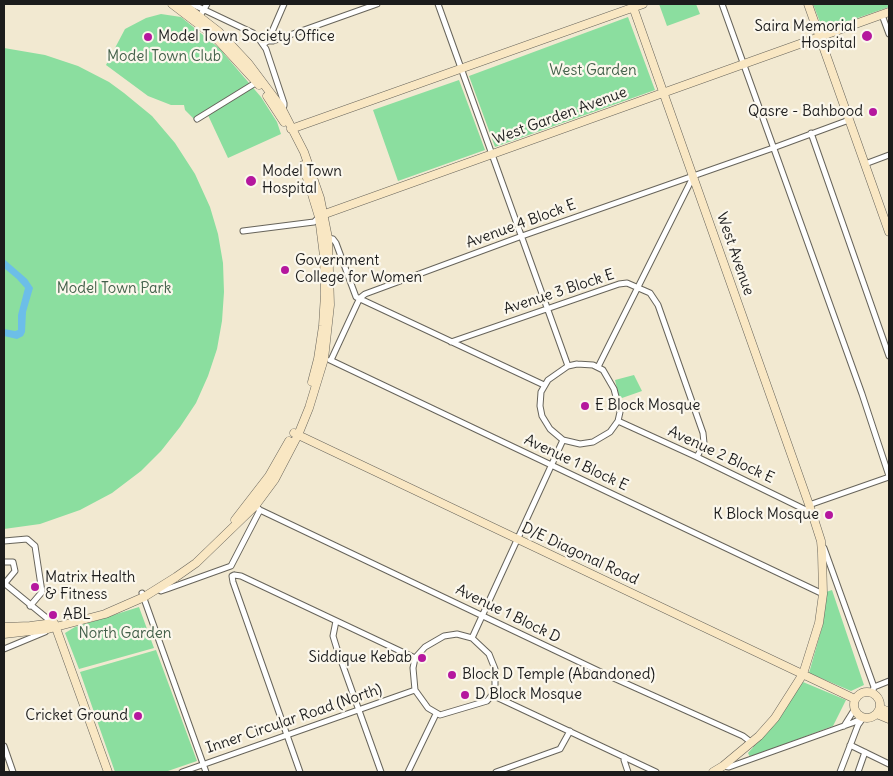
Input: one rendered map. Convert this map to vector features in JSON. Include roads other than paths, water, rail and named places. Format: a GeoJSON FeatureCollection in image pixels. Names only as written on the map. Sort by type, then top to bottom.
{"type":"FeatureCollection","features":[{"type":"Feature","properties":{"kind":"street"},"geometry":{"type":"LineString","coordinates":[[177,4],[204,10],[237,50],[281,107],[314,179],[321,215],[328,238],[330,305],[324,359]]}},
{"type":"Feature","properties":{"kind":"street"},"geometry":{"type":"LineString","coordinates":[[177,4],[214,36],[257,82],[291,129]]}},
{"type":"Feature","properties":{"kind":"street"},"geometry":{"type":"LineString","coordinates":[[192,4],[253,33],[266,42],[284,103],[284,106],[281,107]]}},
{"type":"Feature","properties":{"kind":"street"},"geometry":{"type":"LineString","coordinates":[[266,42],[284,4]]}},
{"type":"Feature","properties":{"kind":"street"},"geometry":{"type":"LineString","coordinates":[[266,42],[377,4]]}},
{"type":"Feature","properties":{"kind":"street"},"geometry":{"type":"LineString","coordinates":[[438,4],[568,366]]}},
{"type":"Feature","properties":{"kind":"street"},"geometry":{"type":"LineString","coordinates":[[291,129],[643,4]]}},
{"type":"Feature","properties":{"kind":"street"},"geometry":{"type":"LineString","coordinates":[[722,4],[862,394],[889,477],[809,505]]}},
{"type":"Feature","properties":{"kind":"street"},"geometry":{"type":"LineString","coordinates":[[808,4],[889,232]]}},
{"type":"Feature","properties":{"kind":"street","name":"West Avenue"},"geometry":{"type":"LineString","coordinates":[[633,6],[821,541],[823,594],[819,623],[803,674],[774,718],[752,743],[713,772]]}},
{"type":"Feature","properties":{"kind":"street"},"geometry":{"type":"LineString","coordinates":[[886,14],[889,34]]}},
{"type":"Feature","properties":{"kind":"street","name":"West Garden Avenue"},"geometry":{"type":"LineString","coordinates":[[321,215],[886,14]]}},
{"type":"Feature","properties":{"kind":"street"},"geometry":{"type":"LineString","coordinates":[[197,119],[257,82]]}},
{"type":"Feature","properties":{"kind":"street","name":"Avenue 4 Block E"},"geometry":{"type":"LineString","coordinates":[[359,299],[365,294],[522,236],[849,120]]}},
{"type":"Feature","properties":{"kind":"street"},"geometry":{"type":"LineString","coordinates":[[811,133],[889,356]]}},
{"type":"Feature","properties":{"kind":"street"},"geometry":{"type":"LineString","coordinates":[[865,164],[889,155]]}},
{"type":"Feature","properties":{"kind":"street"},"geometry":{"type":"LineString","coordinates":[[598,367],[694,176]]}},
{"type":"Feature","properties":{"kind":"street"},"geometry":{"type":"LineString","coordinates":[[243,231],[314,222],[321,215]]}},
{"type":"Feature","properties":{"kind":"street"},"geometry":{"type":"LineString","coordinates":[[321,215],[325,294],[323,326],[324,359]]}},
{"type":"Feature","properties":{"kind":"street"},"geometry":{"type":"LineString","coordinates":[[328,238],[333,239],[336,243],[354,295],[359,299],[544,385]]}},
{"type":"Feature","properties":{"kind":"street","name":"Avenue 3 Block E"},"geometry":{"type":"LineString","coordinates":[[451,342],[619,284],[627,283],[650,293],[658,305],[703,433],[704,443],[697,457]]}},
{"type":"Feature","properties":{"kind":"street"},"geometry":{"type":"LineString","coordinates":[[158,589],[161,591],[167,590],[230,567],[236,561],[255,506],[269,476],[296,434],[324,359],[359,299]]}},
{"type":"Feature","properties":{"kind":"street","name":"Avenue 1 Block E"},"geometry":{"type":"LineString","coordinates":[[324,359],[551,464],[823,594]]}},
{"type":"Feature","properties":{"kind":"street"},"geometry":{"type":"LineString","coordinates":[[586,364],[598,367],[606,373],[614,389],[620,412],[618,421],[610,432],[593,442],[580,444],[564,440],[550,429],[542,416],[540,400],[544,385],[568,366],[586,364]]}},
{"type":"Feature","properties":{"kind":"street","name":"Avenue 2 Block E"},"geometry":{"type":"LineString","coordinates":[[618,421],[812,513]]}},
{"type":"Feature","properties":{"kind":"street","name":"D/E Diagonal Road"},"geometry":{"type":"LineString","coordinates":[[296,434],[856,699]]}},
{"type":"Feature","properties":{"kind":"street"},"geometry":{"type":"LineString","coordinates":[[472,638],[551,464],[564,440]]}},
{"type":"Feature","properties":{"kind":"street"},"geometry":{"type":"LineString","coordinates":[[4,634],[36,631],[98,616],[158,589],[196,563],[255,506]]}},
{"type":"Feature","properties":{"kind":"street"},"geometry":{"type":"LineString","coordinates":[[143,595],[194,559],[255,506]]}},
{"type":"Feature","properties":{"kind":"street","name":"Avenue 1 Block D"},"geometry":{"type":"LineString","coordinates":[[255,506],[606,675],[743,736],[752,743]]}},
{"type":"Feature","properties":{"kind":"street"},"geometry":{"type":"LineString","coordinates":[[4,541],[24,539],[29,540],[36,546],[42,592],[30,606]]}},
{"type":"Feature","properties":{"kind":"street"},"geometry":{"type":"LineString","coordinates":[[723,766],[729,767],[863,718],[871,718],[878,711],[879,701],[873,690],[821,541]]}},
{"type":"Feature","properties":{"kind":"street"},"geometry":{"type":"LineString","coordinates":[[4,562],[13,562],[15,571],[4,583],[54,626],[108,772]]}},
{"type":"Feature","properties":{"kind":"street"},"geometry":{"type":"LineString","coordinates":[[230,567],[234,575],[232,576],[232,582],[300,772]]}},
{"type":"Feature","properties":{"kind":"street"},"geometry":{"type":"LineString","coordinates":[[234,575],[241,576],[415,658]]}},
{"type":"Feature","properties":{"kind":"street"},"geometry":{"type":"LineString","coordinates":[[143,595],[206,772]]}},
{"type":"Feature","properties":{"kind":"street"},"geometry":{"type":"LineString","coordinates":[[336,621],[334,631],[335,642],[358,711],[382,772]]}},
{"type":"Feature","properties":{"kind":"street"},"geometry":{"type":"LineString","coordinates":[[4,627],[54,626]]}},
{"type":"Feature","properties":{"kind":"street"},"geometry":{"type":"LineString","coordinates":[[4,649],[54,626]]}},
{"type":"Feature","properties":{"kind":"street"},"geometry":{"type":"LineString","coordinates":[[457,634],[472,638],[483,647],[492,660],[495,677],[492,694],[487,701],[444,715],[436,714],[428,708],[415,690],[412,676],[415,658],[425,647],[444,636],[457,634]]}},
{"type":"Feature","properties":{"kind":"street"},"geometry":{"type":"LineString","coordinates":[[843,726],[854,710],[856,699],[861,694],[889,682]]}},
{"type":"Feature","properties":{"kind":"street","name":"Inner Circular Road (North)"},"geometry":{"type":"LineString","coordinates":[[182,772],[415,690]]}},
{"type":"Feature","properties":{"kind":"street"},"geometry":{"type":"LineString","coordinates":[[492,694],[656,772]]}},
{"type":"Feature","properties":{"kind":"street"},"geometry":{"type":"LineString","coordinates":[[854,710],[863,718]]}},
{"type":"Feature","properties":{"kind":"street"},"geometry":{"type":"LineString","coordinates":[[878,711],[889,712]]}},
{"type":"Feature","properties":{"kind":"street"},"geometry":{"type":"LineString","coordinates":[[878,711],[889,720]]}},
{"type":"Feature","properties":{"kind":"street"},"geometry":{"type":"LineString","coordinates":[[408,772],[436,714]]}},
{"type":"Feature","properties":{"kind":"street"},"geometry":{"type":"LineString","coordinates":[[840,772],[863,718]]}},
{"type":"Feature","properties":{"kind":"street"},"geometry":{"type":"LineString","coordinates":[[496,772],[560,749],[570,731]]}},
{"type":"Feature","properties":{"kind":"street"},"geometry":{"type":"LineString","coordinates":[[850,745],[889,764]]}},
{"type":"Feature","properties":{"kind":"street"},"geometry":{"type":"LineString","coordinates":[[4,746],[13,772]]}},
{"type":"Feature","properties":{"kind":"street"},"geometry":{"type":"LineString","coordinates":[[858,772],[865,752]]}},
{"type":"Feature","properties":{"kind":"street"},"geometry":{"type":"LineString","coordinates":[[625,757],[624,760],[628,772]]}},
{"type":"Feature","properties":{"kind":"water"},"geometry":{"type":"Polygon","coordinates":[[[4,259],[27,279],[33,288],[26,312],[25,332],[23,336],[17,339],[4,336],[4,329],[18,330],[18,315],[25,288],[4,268],[4,259]]]}},
{"type":"Feature","properties":{"kind":"place","name":"Saira Memorial Hospital"},"geometry":{"type":"Point","coordinates":[867,36]}},
{"type":"Feature","properties":{"kind":"place","name":"Model Town Society Office"},"geometry":{"type":"Point","coordinates":[148,37]}},
{"type":"Feature","properties":{"kind":"place","name":"Qasre - Bahbood"},"geometry":{"type":"Point","coordinates":[873,112]}},
{"type":"Feature","properties":{"kind":"place","name":"Model Town Hospital"},"geometry":{"type":"Point","coordinates":[251,181]}},
{"type":"Feature","properties":{"kind":"place","name":"Government College for Women"},"geometry":{"type":"Point","coordinates":[285,270]}},
{"type":"Feature","properties":{"kind":"place","name":"E Block Mosque"},"geometry":{"type":"Point","coordinates":[585,406]}},
{"type":"Feature","properties":{"kind":"place","name":"K Block Mosque"},"geometry":{"type":"Point","coordinates":[829,515]}},
{"type":"Feature","properties":{"kind":"place","name":"Matrix Health & Fitness"},"geometry":{"type":"Point","coordinates":[35,587]}},
{"type":"Feature","properties":{"kind":"place","name":"ABL"},"geometry":{"type":"Point","coordinates":[53,615]}},
{"type":"Feature","properties":{"kind":"place","name":"Siddique Kebab"},"geometry":{"type":"Point","coordinates":[422,658]}},
{"type":"Feature","properties":{"kind":"place","name":"Block D Temple (Abandoned)"},"geometry":{"type":"Point","coordinates":[452,675]}},
{"type":"Feature","properties":{"kind":"place","name":"D Block Mosque"},"geometry":{"type":"Point","coordinates":[465,695]}},
{"type":"Feature","properties":{"kind":"place","name":"Cricket Ground"},"geometry":{"type":"Point","coordinates":[138,716]}},
{"type":"Feature","properties":{"kind":"park label","name":"Model Town Club"},"geometry":{"type":"Point","coordinates":[164,57]}},
{"type":"Feature","properties":{"kind":"park label","name":"West Garden"},"geometry":{"type":"Point","coordinates":[593,71]}},
{"type":"Feature","properties":{"kind":"park label","name":"Model Town Park"},"geometry":{"type":"Point","coordinates":[114,289]}},
{"type":"Feature","properties":{"kind":"park label","name":"North Garden"},"geometry":{"type":"Point","coordinates":[125,634]}}]}
